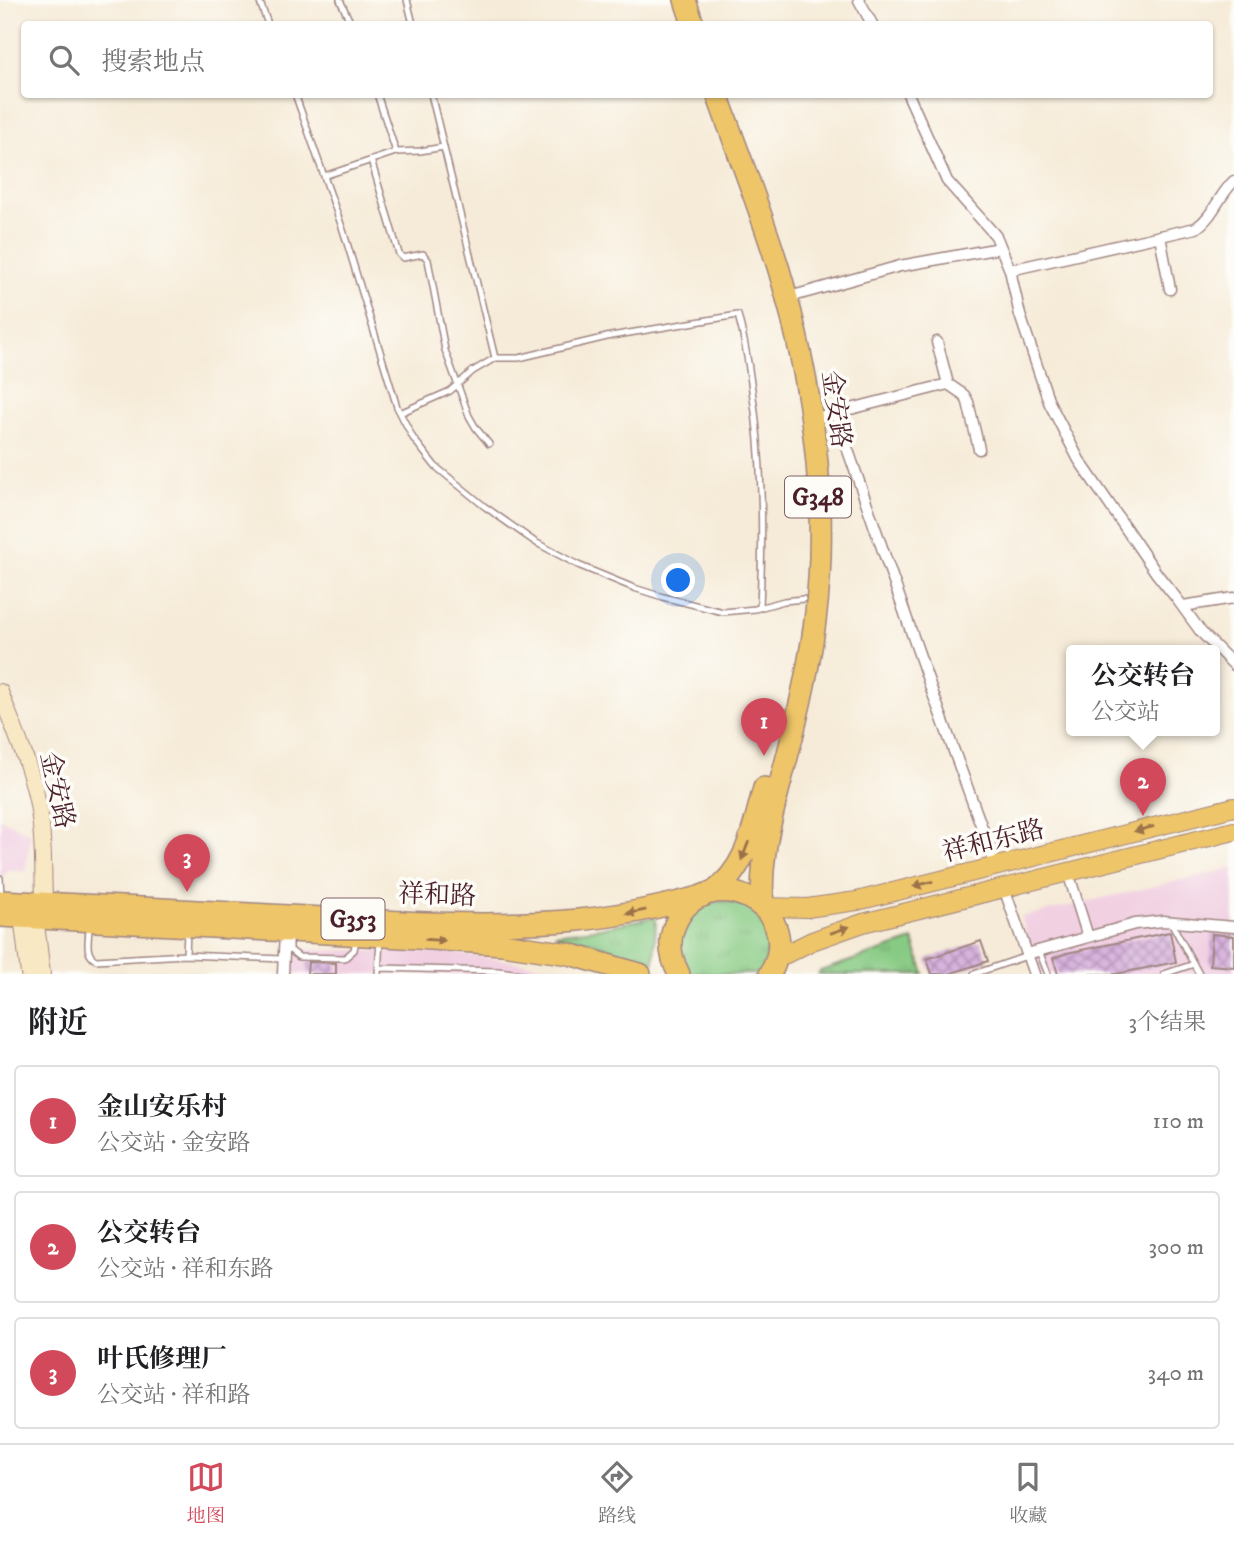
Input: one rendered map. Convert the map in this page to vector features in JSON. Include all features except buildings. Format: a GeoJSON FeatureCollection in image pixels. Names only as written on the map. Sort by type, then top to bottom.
{"type":"FeatureCollection","features":[{"type":"Feature","properties":{"kind":"highway"},"geometry":{"type":"LineString","coordinates":[[670,0],[676,21]]}},
{"type":"Feature","properties":{"kind":"highway"},"geometry":{"type":"LineString","coordinates":[[685,0],[692,21]]}},
{"type":"Feature","properties":{"kind":"highway","name":"金安路"},"geometry":{"type":"LineString","coordinates":[[703,98],[765,274],[787,359],[797,415],[803,480],[805,551],[803,599],[792,676],[747,846],[734,873],[708,894]]}},
{"type":"Feature","properties":{"kind":"highway","name":"金安路"},"geometry":{"type":"LineString","coordinates":[[718,98],[765,228],[786,298],[801,356],[812,419],[818,480],[820,551],[816,618],[806,679],[766,837],[762,877],[763,907]]}},
{"type":"Feature","properties":{"kind":"highway"},"geometry":{"type":"LineString","coordinates":[[708,894],[723,891],[743,894],[763,907]]}},
{"type":"Feature","properties":{"kind":"highway","name":"G348"},"geometry":{"type":"LineString","coordinates":[[679,974],[671,953],[672,933],[680,915],[694,901],[708,894]]}},
{"type":"Feature","properties":{"kind":"highway","name":"祥和路"},"geometry":{"type":"LineString","coordinates":[[19,907],[493,924],[557,922],[610,916],[708,894]]}},
{"type":"Feature","properties":{"kind":"highway","name":"祥和路"},"geometry":{"type":"LineString","coordinates":[[19,907],[89,921],[502,944],[590,959],[640,974]]}},
{"type":"Feature","properties":{"kind":"highway","name":"G348"},"geometry":{"type":"LineString","coordinates":[[763,907],[773,920],[779,938],[776,969]]}},
{"type":"Feature","properties":{"kind":"main road","name":"祥和东路"},"geometry":{"type":"LineString","coordinates":[[763,907],[807,908],[841,904],[1234,807]]}},
{"type":"Feature","properties":{"kind":"main road","name":"祥和东路"},"geometry":{"type":"LineString","coordinates":[[776,969],[812,941],[863,923],[1234,831]]}},
{"type":"Feature","properties":{"kind":"street"},"geometry":{"type":"LineString","coordinates":[[859,0],[870,21]]}},
{"type":"Feature","properties":{"kind":"street"},"geometry":{"type":"LineString","coordinates":[[910,98],[947,181],[996,236],[1010,270],[1020,315],[1049,402],[1079,460],[1157,574],[1214,645]]}},
{"type":"Feature","properties":{"kind":"street"},"geometry":{"type":"LineString","coordinates":[[1010,270],[1196,228],[1205,222],[1234,181]]}},
{"type":"Feature","properties":{"kind":"street"},"geometry":{"type":"LineString","coordinates":[[1160,236],[1170,289]]}},
{"type":"Feature","properties":{"kind":"street"},"geometry":{"type":"LineString","coordinates":[[786,298],[900,267],[1000,248]]}},
{"type":"Feature","properties":{"kind":"street"},"geometry":{"type":"LineString","coordinates":[[937,342],[948,384],[964,395],[968,402],[979,449]]}},
{"type":"Feature","properties":{"kind":"street"},"geometry":{"type":"LineString","coordinates":[[812,419],[948,384]]}},
{"type":"Feature","properties":{"kind":"street"},"geometry":{"type":"LineString","coordinates":[[835,413],[996,866]]}},
{"type":"Feature","properties":{"kind":"street"},"geometry":{"type":"LineString","coordinates":[[1183,606],[1234,598]]}},
{"type":"Feature","properties":{"kind":"street"},"geometry":{"type":"LineString","coordinates":[[1220,651],[1234,665]]}},
{"type":"Feature","properties":{"kind":"street","name":"金安路"},"geometry":{"type":"LineString","coordinates":[[0,692],[29,770],[41,825],[19,907]]}},
{"type":"Feature","properties":{"kind":"street"},"geometry":{"type":"LineString","coordinates":[[1068,872],[1088,937]]}},
{"type":"Feature","properties":{"kind":"street"},"geometry":{"type":"LineString","coordinates":[[1004,888],[1034,974]]}},
{"type":"Feature","properties":{"kind":"street"},"geometry":{"type":"LineString","coordinates":[[19,907],[29,974]]}},
{"type":"Feature","properties":{"kind":"street"},"geometry":{"type":"LineString","coordinates":[[19,907],[42,974]]}},
{"type":"Feature","properties":{"kind":"street"},"geometry":{"type":"LineString","coordinates":[[1027,955],[1135,924],[1171,922],[1234,927]]}},
{"type":"Feature","properties":{"kind":"street"},"geometry":{"type":"LineString","coordinates":[[283,974],[288,931]]}},
{"type":"Feature","properties":{"kind":"lane"},"geometry":{"type":"LineString","coordinates":[[259,0],[267,21]]}},
{"type":"Feature","properties":{"kind":"lane"},"geometry":{"type":"LineString","coordinates":[[340,0],[350,21]]}},
{"type":"Feature","properties":{"kind":"lane"},"geometry":{"type":"LineString","coordinates":[[407,0],[412,21]]}},
{"type":"Feature","properties":{"kind":"lane"},"geometry":{"type":"LineString","coordinates":[[296,98],[343,230],[391,391],[413,438],[435,466],[535,542],[606,577],[663,597],[723,612],[803,599]]}},
{"type":"Feature","properties":{"kind":"lane"},"geometry":{"type":"LineString","coordinates":[[378,98],[396,152]]}},
{"type":"Feature","properties":{"kind":"lane"},"geometry":{"type":"LineString","coordinates":[[432,98],[495,358]]}},
{"type":"Feature","properties":{"kind":"lane"},"geometry":{"type":"LineString","coordinates":[[324,176],[396,152],[444,147]]}},
{"type":"Feature","properties":{"kind":"lane"},"geometry":{"type":"LineString","coordinates":[[371,160],[399,254],[403,258],[423,254],[428,260],[441,335],[469,416],[489,444]]}},
{"type":"Feature","properties":{"kind":"lane"},"geometry":{"type":"LineString","coordinates":[[400,413],[450,391],[473,371],[495,358],[519,358],[611,336],[738,315],[749,367],[761,467],[763,521],[760,608]]}},
{"type":"Feature","properties":{"kind":"lane"},"geometry":{"type":"LineString","coordinates":[[0,878],[19,907]]}},
{"type":"Feature","properties":{"kind":"lane"},"geometry":{"type":"LineString","coordinates":[[89,921],[89,955],[96,960],[186,956],[283,959]]}},
{"type":"Feature","properties":{"kind":"lane"},"geometry":{"type":"LineString","coordinates":[[1171,922],[1199,974]]}},
{"type":"Feature","properties":{"kind":"lane"},"geometry":{"type":"LineString","coordinates":[[186,956],[187,926]]}},
{"type":"Feature","properties":{"kind":"lane"},"geometry":{"type":"LineString","coordinates":[[380,936],[379,971],[521,974]]}},
{"type":"Feature","properties":{"kind":"lane"},"geometry":{"type":"LineString","coordinates":[[1039,951],[1048,974]]}},
{"type":"Feature","properties":{"kind":"lane"},"geometry":{"type":"LineString","coordinates":[[974,974],[1027,955]]}},
{"type":"Feature","properties":{"kind":"lane"},"geometry":{"type":"LineString","coordinates":[[1164,974],[1194,964]]}},
{"type":"Feature","properties":{"kind":"lane"},"geometry":{"type":"LineString","coordinates":[[1001,965],[1004,974]]}},
{"type":"Feature","properties":{"kind":"shaded area"},"geometry":{"type":"Polygon","coordinates":[[[0,818],[31,834],[25,872],[9,870],[0,879],[0,818]]]}},
{"type":"Feature","properties":{"kind":"shaded area"},"geometry":{"type":"Polygon","coordinates":[[[1234,868],[1234,974],[1041,974],[1021,917],[1234,868]]]}},
{"type":"Feature","properties":{"kind":"shaded area"},"geometry":{"type":"Polygon","coordinates":[[[293,949],[453,953],[544,966],[570,974],[292,974],[293,949]]]}},
{"type":"Feature","properties":{"kind":"green space"},"geometry":{"type":"Polygon","coordinates":[[[715,902],[744,906],[760,920],[765,930],[767,952],[759,974],[688,974],[680,952],[683,931],[695,914],[715,902]]]}},
{"type":"Feature","properties":{"kind":"green space"},"geometry":{"type":"Polygon","coordinates":[[[656,918],[654,962],[651,964],[595,943],[556,934],[600,928],[656,918]]]}},
{"type":"Feature","properties":{"kind":"green space"},"geometry":{"type":"Polygon","coordinates":[[[913,940],[924,974],[818,974],[820,971],[913,940]]]}},
{"type":"Feature","properties":{"kind":"place","name":"金山安乐村"},"geometry":{"type":"Point","coordinates":[764,756]}},
{"type":"Feature","properties":{"kind":"place","name":"公交转台"},"geometry":{"type":"Point","coordinates":[1143,816]}},
{"type":"Feature","properties":{"kind":"place","name":"叶氏修理厂"},"geometry":{"type":"Point","coordinates":[187,892]}}]}
